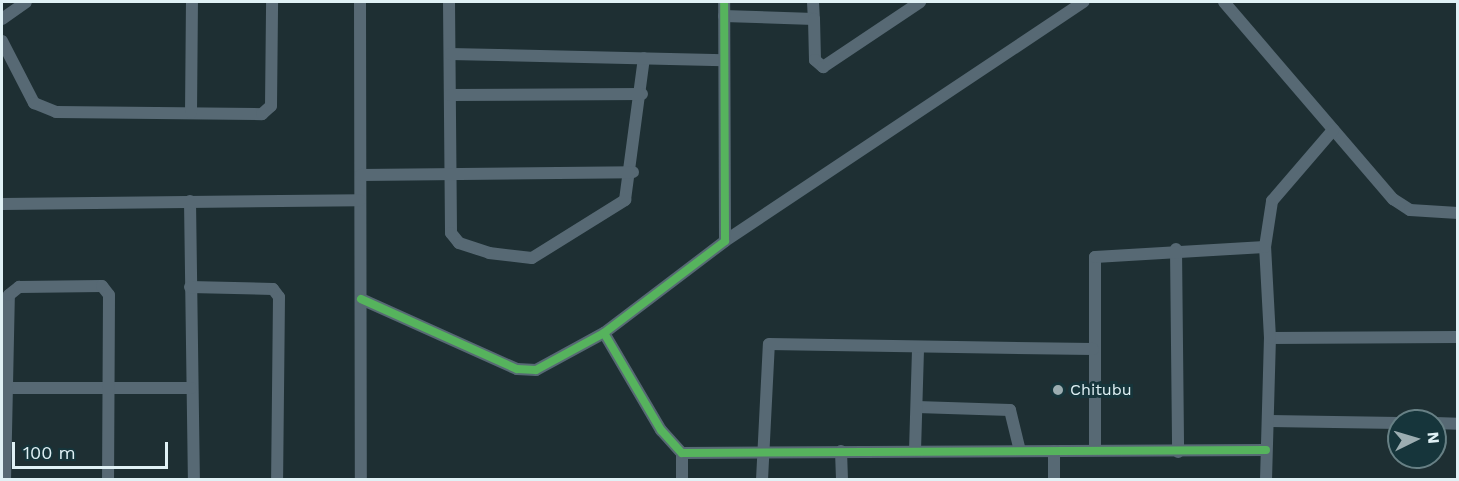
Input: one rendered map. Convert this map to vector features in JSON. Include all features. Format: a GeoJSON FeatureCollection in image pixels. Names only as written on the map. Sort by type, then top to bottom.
{"type":"FeatureCollection","features":[{"type":"Feature","properties":{"kind":"street"},"geometry":{"type":"LineString","coordinates":[[191,113],[192,2]]}},
{"type":"Feature","properties":{"kind":"street"},"geometry":{"type":"LineString","coordinates":[[2,41],[34,103],[42,108],[191,113],[267,112],[272,2]]}},
{"type":"Feature","properties":{"kind":"street"},"geometry":{"type":"LineString","coordinates":[[360,2],[361,480]]}},
{"type":"Feature","properties":{"kind":"street"},"geometry":{"type":"LineString","coordinates":[[449,2],[449,173],[454,238],[521,260],[620,206],[633,172],[644,58]]}},
{"type":"Feature","properties":{"kind":"street"},"geometry":{"type":"LineString","coordinates":[[724,2],[725,241]]}},
{"type":"Feature","properties":{"kind":"street"},"geometry":{"type":"LineString","coordinates":[[813,2],[816,64],[827,67],[920,2]]}},
{"type":"Feature","properties":{"kind":"street"},"geometry":{"type":"LineString","coordinates":[[361,299],[517,369],[545,368],[604,333],[725,241],[1084,2]]}},
{"type":"Feature","properties":{"kind":"street"},"geometry":{"type":"LineString","coordinates":[[1224,2],[1333,130],[1410,210],[1458,213]]}},
{"type":"Feature","properties":{"kind":"street"},"geometry":{"type":"LineString","coordinates":[[2,19],[19,4]]}},
{"type":"Feature","properties":{"kind":"street"},"geometry":{"type":"LineString","coordinates":[[724,16],[814,19]]}},
{"type":"Feature","properties":{"kind":"street"},"geometry":{"type":"LineString","coordinates":[[450,54],[724,60]]}},
{"type":"Feature","properties":{"kind":"street"},"geometry":{"type":"LineString","coordinates":[[450,95],[642,94]]}},
{"type":"Feature","properties":{"kind":"street"},"geometry":{"type":"LineString","coordinates":[[1266,480],[1270,338],[1265,247],[1276,194],[1333,130]]}},
{"type":"Feature","properties":{"kind":"street"},"geometry":{"type":"LineString","coordinates":[[360,175],[633,172]]}},
{"type":"Feature","properties":{"kind":"street"},"geometry":{"type":"LineString","coordinates":[[2,204],[360,200]]}},
{"type":"Feature","properties":{"kind":"street"},"geometry":{"type":"LineString","coordinates":[[190,201],[194,480]]}},
{"type":"Feature","properties":{"kind":"street"},"geometry":{"type":"LineString","coordinates":[[1095,450],[1093,349],[1095,257],[1176,249],[1265,247]]}},
{"type":"Feature","properties":{"kind":"street"},"geometry":{"type":"LineString","coordinates":[[1176,249],[1178,452]]}},
{"type":"Feature","properties":{"kind":"street"},"geometry":{"type":"LineString","coordinates":[[4,480],[2,388],[6,315],[14,290],[102,286],[109,295],[108,480]]}},
{"type":"Feature","properties":{"kind":"street"},"geometry":{"type":"LineString","coordinates":[[190,287],[273,289],[279,297],[278,480]]}},
{"type":"Feature","properties":{"kind":"street"},"geometry":{"type":"LineString","coordinates":[[604,333],[661,430],[682,453],[682,480]]}},
{"type":"Feature","properties":{"kind":"street"},"geometry":{"type":"LineString","coordinates":[[1270,338],[1458,337]]}},
{"type":"Feature","properties":{"kind":"street"},"geometry":{"type":"LineString","coordinates":[[762,480],[769,344],[1093,349]]}},
{"type":"Feature","properties":{"kind":"street"},"geometry":{"type":"LineString","coordinates":[[915,451],[918,347]]}},
{"type":"Feature","properties":{"kind":"street"},"geometry":{"type":"LineString","coordinates":[[2,388],[191,388]]}},
{"type":"Feature","properties":{"kind":"street"},"geometry":{"type":"LineString","coordinates":[[917,407],[1010,410],[1020,451]]}},
{"type":"Feature","properties":{"kind":"street"},"geometry":{"type":"LineString","coordinates":[[1268,422],[1387,423]]}},
{"type":"Feature","properties":{"kind":"street"},"geometry":{"type":"LineString","coordinates":[[682,453],[1266,450]]}},
{"type":"Feature","properties":{"kind":"street"},"geometry":{"type":"LineString","coordinates":[[841,451],[842,480]]}},
{"type":"Feature","properties":{"kind":"street"},"geometry":{"type":"LineString","coordinates":[[1054,451],[1054,480]]}},
{"type":"Feature","properties":{"kind":"cycle path"},"geometry":{"type":"LineString","coordinates":[[361,299],[517,369],[536,370],[604,333],[725,241],[724,2]]}},
{"type":"Feature","properties":{"kind":"cycle path"},"geometry":{"type":"LineString","coordinates":[[604,333],[661,430],[682,453],[1266,450]]}},
{"type":"Feature","properties":{"kind":"place","name":"Chitubu"},"geometry":{"type":"Point","coordinates":[1058,390]}}]}
